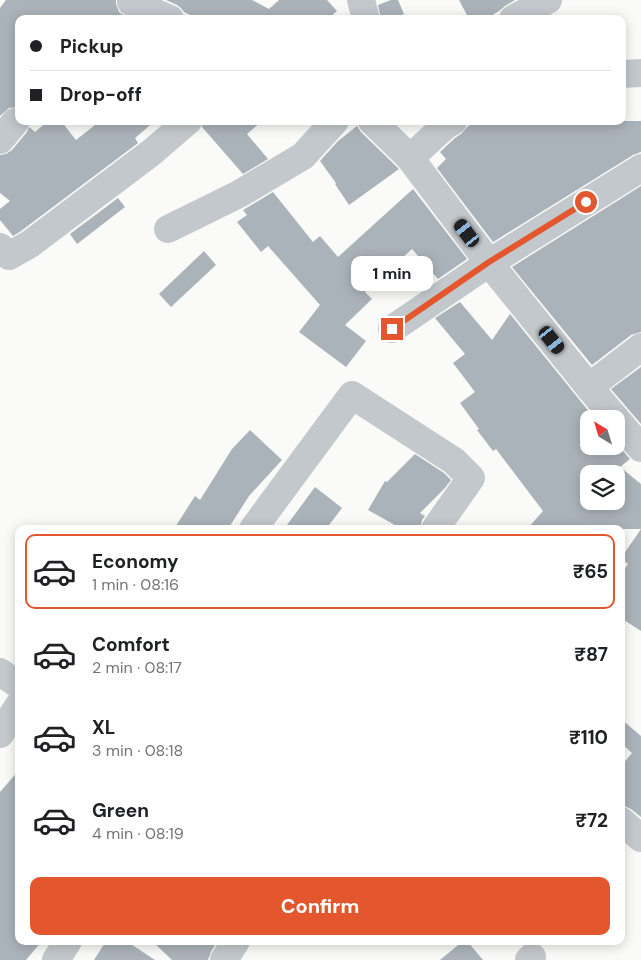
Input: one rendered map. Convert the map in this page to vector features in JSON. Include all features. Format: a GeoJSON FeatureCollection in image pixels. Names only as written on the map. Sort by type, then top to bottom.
{"type":"FeatureCollection","features":[{"type":"Feature","properties":{"kind":"street"},"geometry":{"type":"LineString","coordinates":[[361,0],[365,15]]}},
{"type":"Feature","properties":{"kind":"street"},"geometry":{"type":"LineString","coordinates":[[520,15],[548,0]]}},
{"type":"Feature","properties":{"kind":"street"},"geometry":{"type":"LineString","coordinates":[[131,1],[161,15]]}},
{"type":"Feature","properties":{"kind":"street"},"geometry":{"type":"LineString","coordinates":[[626,74],[641,73]]}},
{"type":"Feature","properties":{"kind":"street"},"geometry":{"type":"LineString","coordinates":[[0,247],[9,256],[30,244],[152,152],[183,125]]}},
{"type":"Feature","properties":{"kind":"street"},"geometry":{"type":"LineString","coordinates":[[168,229],[238,194],[302,156],[331,125]]}},
{"type":"Feature","properties":{"kind":"street"},"geometry":{"type":"LineString","coordinates":[[376,125],[410,158],[489,262],[608,410]]}},
{"type":"Feature","properties":{"kind":"street"},"geometry":{"type":"LineString","coordinates":[[410,158],[446,125]]}},
{"type":"Feature","properties":{"kind":"street"},"geometry":{"type":"LineString","coordinates":[[392,329],[489,262],[641,168]]}},
{"type":"Feature","properties":{"kind":"street"},"geometry":{"type":"LineString","coordinates":[[589,387],[641,347]]}},
{"type":"Feature","properties":{"kind":"street"},"geometry":{"type":"LineString","coordinates":[[256,525],[352,396],[454,461],[471,478],[438,525]]}},
{"type":"Feature","properties":{"kind":"street"},"geometry":{"type":"LineString","coordinates":[[625,429],[641,448]]}},
{"type":"Feature","properties":{"kind":"street"},"geometry":{"type":"LineString","coordinates":[[0,672],[15,682]]}},
{"type":"Feature","properties":{"kind":"street"},"geometry":{"type":"LineString","coordinates":[[0,734],[15,711]]}},
{"type":"Feature","properties":{"kind":"street"},"geometry":{"type":"LineString","coordinates":[[625,824],[641,838]]}},
{"type":"Feature","properties":{"kind":"street"},"geometry":{"type":"LineString","coordinates":[[56,960],[65,945]]}},
{"type":"Feature","properties":{"kind":"street"},"geometry":{"type":"LineString","coordinates":[[224,960],[233,945]]}},
{"type":"Feature","properties":{"kind":"building"},"geometry":{"type":"Polygon","coordinates":[[[6,0],[116,0],[119,12],[124,15],[15,15],[15,107],[9,108],[0,116],[0,8],[6,0]]]}},
{"type":"Feature","properties":{"kind":"building"},"geometry":{"type":"Polygon","coordinates":[[[166,0],[252,0],[269,9],[279,0],[327,0],[337,11],[332,15],[190,15],[166,0]]]}},
{"type":"Feature","properties":{"kind":"building"},"geometry":{"type":"Polygon","coordinates":[[[391,0],[398,0],[404,14],[380,15],[378,5],[391,0]]]}},
{"type":"Feature","properties":{"kind":"building"},"geometry":{"type":"Polygon","coordinates":[[[459,0],[515,0],[492,15],[467,15],[459,0]]]}},
{"type":"Feature","properties":{"kind":"building"},"geometry":{"type":"Polygon","coordinates":[[[626,121],[641,121],[641,152],[633,155],[493,242],[437,168],[446,159],[440,152],[470,125],[626,125],[626,121]]]}},
{"type":"Feature","properties":{"kind":"building"},"geometry":{"type":"Polygon","coordinates":[[[43,125],[64,125],[76,140],[95,125],[150,125],[135,138],[138,143],[13,236],[0,220],[0,209],[10,201],[0,193],[0,155],[12,150],[29,127],[35,132],[43,125]]]}},
{"type":"Feature","properties":{"kind":"building"},"geometry":{"type":"Polygon","coordinates":[[[202,125],[257,125],[247,134],[268,159],[243,174],[202,127],[202,125]]]}},
{"type":"Feature","properties":{"kind":"building"},"geometry":{"type":"Polygon","coordinates":[[[357,126],[399,169],[349,205],[320,161],[338,141],[357,126]]]}},
{"type":"Feature","properties":{"kind":"building"},"geometry":{"type":"Polygon","coordinates":[[[641,186],[641,332],[631,335],[592,365],[512,267],[641,186]]]}},
{"type":"Feature","properties":{"kind":"building"},"geometry":{"type":"Polygon","coordinates":[[[413,189],[467,259],[438,279],[412,249],[365,292],[372,299],[345,325],[366,341],[346,367],[299,332],[320,305],[268,246],[261,252],[237,222],[247,215],[243,210],[273,192],[313,242],[320,236],[338,257],[413,189]]]}},
{"type":"Feature","properties":{"kind":"building"},"geometry":{"type":"Polygon","coordinates":[[[118,198],[125,207],[77,244],[70,234],[118,198]]]}},
{"type":"Feature","properties":{"kind":"building"},"geometry":{"type":"Polygon","coordinates":[[[204,251],[216,265],[171,307],[159,294],[204,251]]]}},
{"type":"Feature","properties":{"kind":"building"},"geometry":{"type":"Polygon","coordinates":[[[460,302],[492,340],[510,314],[588,410],[580,410],[580,455],[625,455],[625,453],[630,459],[622,465],[580,465],[580,510],[625,510],[625,471],[641,484],[641,529],[625,529],[625,525],[531,525],[543,511],[496,449],[493,451],[460,403],[475,392],[453,363],[465,354],[435,318],[460,302]]]}},
{"type":"Feature","properties":{"kind":"building"},"geometry":{"type":"Polygon","coordinates":[[[641,367],[641,424],[611,389],[641,367]]]}},
{"type":"Feature","properties":{"kind":"building"},"geometry":{"type":"Polygon","coordinates":[[[250,430],[282,460],[249,496],[231,525],[177,525],[195,496],[200,500],[232,449],[250,430]]]}},
{"type":"Feature","properties":{"kind":"building"},"geometry":{"type":"Polygon","coordinates":[[[415,454],[444,473],[451,480],[420,513],[425,516],[421,525],[395,525],[368,510],[385,481],[387,482],[415,454]]]}},
{"type":"Feature","properties":{"kind":"building"},"geometry":{"type":"Polygon","coordinates":[[[315,487],[342,508],[329,525],[287,525],[315,487]]]}},
{"type":"Feature","properties":{"kind":"building"},"geometry":{"type":"Polygon","coordinates":[[[641,529],[641,631],[625,621],[625,568],[628,564],[625,561],[625,552],[641,529]]]}},
{"type":"Feature","properties":{"kind":"building"},"geometry":{"type":"Polygon","coordinates":[[[625,722],[641,736],[641,817],[625,806],[625,761],[632,753],[625,747],[625,722]]]}},
{"type":"Feature","properties":{"kind":"building"},"geometry":{"type":"Polygon","coordinates":[[[15,775],[15,945],[39,945],[26,960],[0,960],[0,792],[15,775]]]}},
{"type":"Feature","properties":{"kind":"building"},"geometry":{"type":"Polygon","coordinates":[[[103,945],[132,945],[155,960],[94,960],[103,945]]]}},
{"type":"Feature","properties":{"kind":"building"},"geometry":{"type":"Polygon","coordinates":[[[156,945],[215,945],[208,960],[172,960],[156,945]]]}},
{"type":"Feature","properties":{"kind":"building"},"geometry":{"type":"Polygon","coordinates":[[[458,945],[470,945],[483,960],[440,960],[458,945]]]}},
{"type":"Feature","properties":{"kind":"route"},"geometry":{"type":"LineString","coordinates":[[392,329],[489,262],[586,202]]}}]}
